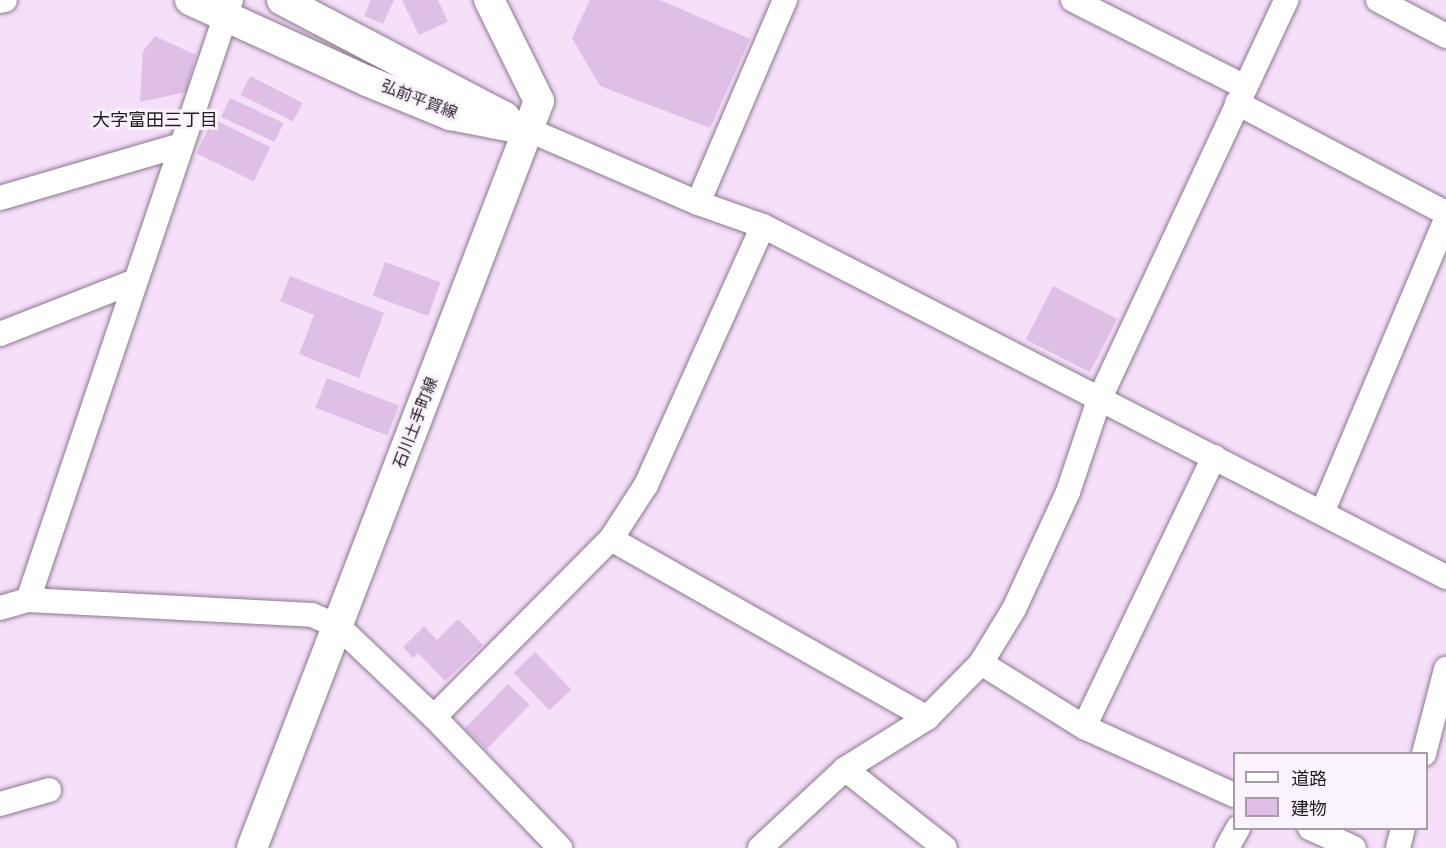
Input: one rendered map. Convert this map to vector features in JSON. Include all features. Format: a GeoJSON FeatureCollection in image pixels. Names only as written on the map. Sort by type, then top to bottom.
{"type":"FeatureCollection","features":[{"type":"Feature","properties":{"kind":"main road","name":"弘前平賀線"},"geometry":{"type":"LineString","coordinates":[[190,0],[228,8],[450,115],[529,130]]}},
{"type":"Feature","properties":{"kind":"main road","name":"弘前平賀線"},"geometry":{"type":"LineString","coordinates":[[282,0],[455,88],[529,130]]}},
{"type":"Feature","properties":{"kind":"main road","name":"石川土手町線"},"geometry":{"type":"LineString","coordinates":[[252,848],[529,130],[538,101],[489,0]]}},
{"type":"Feature","properties":{"kind":"street"},"geometry":{"type":"LineString","coordinates":[[0,1],[5,0]]}},
{"type":"Feature","properties":{"kind":"street"},"geometry":{"type":"LineString","coordinates":[[698,203],[784,0]]}},
{"type":"Feature","properties":{"kind":"street"},"geometry":{"type":"LineString","coordinates":[[1073,0],[1446,213]]}},
{"type":"Feature","properties":{"kind":"street"},"geometry":{"type":"LineString","coordinates":[[760,848],[845,769],[927,718],[981,663],[1014,609],[1068,492],[1099,400],[1286,0]]}},
{"type":"Feature","properties":{"kind":"street"},"geometry":{"type":"LineString","coordinates":[[1378,0],[1446,36]]}},
{"type":"Feature","properties":{"kind":"street"},"geometry":{"type":"LineString","coordinates":[[28,600],[228,8]]}},
{"type":"Feature","properties":{"kind":"street"},"geometry":{"type":"LineString","coordinates":[[529,130],[698,203],[764,226],[1446,577]]}},
{"type":"Feature","properties":{"kind":"street"},"geometry":{"type":"LineString","coordinates":[[0,198],[181,145]]}},
{"type":"Feature","properties":{"kind":"street"},"geometry":{"type":"LineString","coordinates":[[1322,513],[1446,219]]}},
{"type":"Feature","properties":{"kind":"street"},"geometry":{"type":"LineString","coordinates":[[434,717],[611,539],[646,485],[764,226]]}},
{"type":"Feature","properties":{"kind":"street"},"geometry":{"type":"LineString","coordinates":[[0,334],[135,281]]}},
{"type":"Feature","properties":{"kind":"street"},"geometry":{"type":"LineString","coordinates":[[1084,727],[1214,457]]}},
{"type":"Feature","properties":{"kind":"street"},"geometry":{"type":"LineString","coordinates":[[611,539],[927,718]]}},
{"type":"Feature","properties":{"kind":"street"},"geometry":{"type":"LineString","coordinates":[[0,608],[28,600],[312,615],[338,626],[434,717],[560,848]]}},
{"type":"Feature","properties":{"kind":"street"},"geometry":{"type":"LineString","coordinates":[[981,663],[1084,727],[1233,795]]}},
{"type":"Feature","properties":{"kind":"street"},"geometry":{"type":"LineString","coordinates":[[1425,752],[1440,724],[1446,669]]}},
{"type":"Feature","properties":{"kind":"street"},"geometry":{"type":"LineString","coordinates":[[845,769],[945,848]]}},
{"type":"Feature","properties":{"kind":"street"},"geometry":{"type":"LineString","coordinates":[[0,804],[49,790]]}},
{"type":"Feature","properties":{"kind":"street"},"geometry":{"type":"LineString","coordinates":[[1227,848],[1237,830]]}},
{"type":"Feature","properties":{"kind":"street"},"geometry":{"type":"LineString","coordinates":[[1314,830],[1354,848]]}},
{"type":"Feature","properties":{"kind":"street"},"geometry":{"type":"LineString","coordinates":[[1398,848],[1402,830]]}},
{"type":"Feature","properties":{"kind":"building"},"geometry":{"type":"Polygon","coordinates":[[[371,0],[394,0],[383,24],[364,16],[371,0]]]}},
{"type":"Feature","properties":{"kind":"building"},"geometry":{"type":"Polygon","coordinates":[[[402,0],[438,0],[448,22],[419,35],[402,0]]]}},
{"type":"Feature","properties":{"kind":"building"},"geometry":{"type":"Polygon","coordinates":[[[590,0],[660,0],[750,39],[710,128],[600,86],[572,38],[590,0]]]}},
{"type":"Feature","properties":{"kind":"building"},"geometry":{"type":"Polygon","coordinates":[[[155,36],[196,55],[186,92],[140,102],[143,51],[155,36]]]}},
{"type":"Feature","properties":{"kind":"building"},"geometry":{"type":"Polygon","coordinates":[[[250,76],[303,103],[293,121],[240,95],[250,76]]]}},
{"type":"Feature","properties":{"kind":"building"},"geometry":{"type":"Polygon","coordinates":[[[230,98],[283,123],[275,142],[221,117],[230,98]]]}},
{"type":"Feature","properties":{"kind":"building"},"geometry":{"type":"Polygon","coordinates":[[[213,119],[271,147],[254,181],[196,153],[213,119]]]}},
{"type":"Feature","properties":{"kind":"building"},"geometry":{"type":"Polygon","coordinates":[[[385,262],[440,282],[428,316],[373,296],[385,262]]]}},
{"type":"Feature","properties":{"kind":"building"},"geometry":{"type":"Polygon","coordinates":[[[290,276],[384,313],[359,378],[299,354],[314,315],[280,301],[290,276]]]}},
{"type":"Feature","properties":{"kind":"building"},"geometry":{"type":"Polygon","coordinates":[[[1053,286],[1117,319],[1090,372],[1026,339],[1053,286]]]}},
{"type":"Feature","properties":{"kind":"building"},"geometry":{"type":"Polygon","coordinates":[[[327,378],[399,406],[387,435],[316,408],[327,378]]]}},
{"type":"Feature","properties":{"kind":"building"},"geometry":{"type":"Polygon","coordinates":[[[458,619],[483,645],[445,681],[418,653],[413,658],[403,647],[424,626],[437,640],[458,619]]]}},
{"type":"Feature","properties":{"kind":"building"},"geometry":{"type":"Polygon","coordinates":[[[535,652],[571,689],[550,710],[513,673],[535,652]]]}},
{"type":"Feature","properties":{"kind":"building"},"geometry":{"type":"Polygon","coordinates":[[[508,684],[530,705],[487,749],[465,729],[508,684]]]}},
{"type":"Feature","properties":{"kind":"district","name":"大字富田三丁目"},"geometry":{"type":"Point","coordinates":[155,120]}}]}
